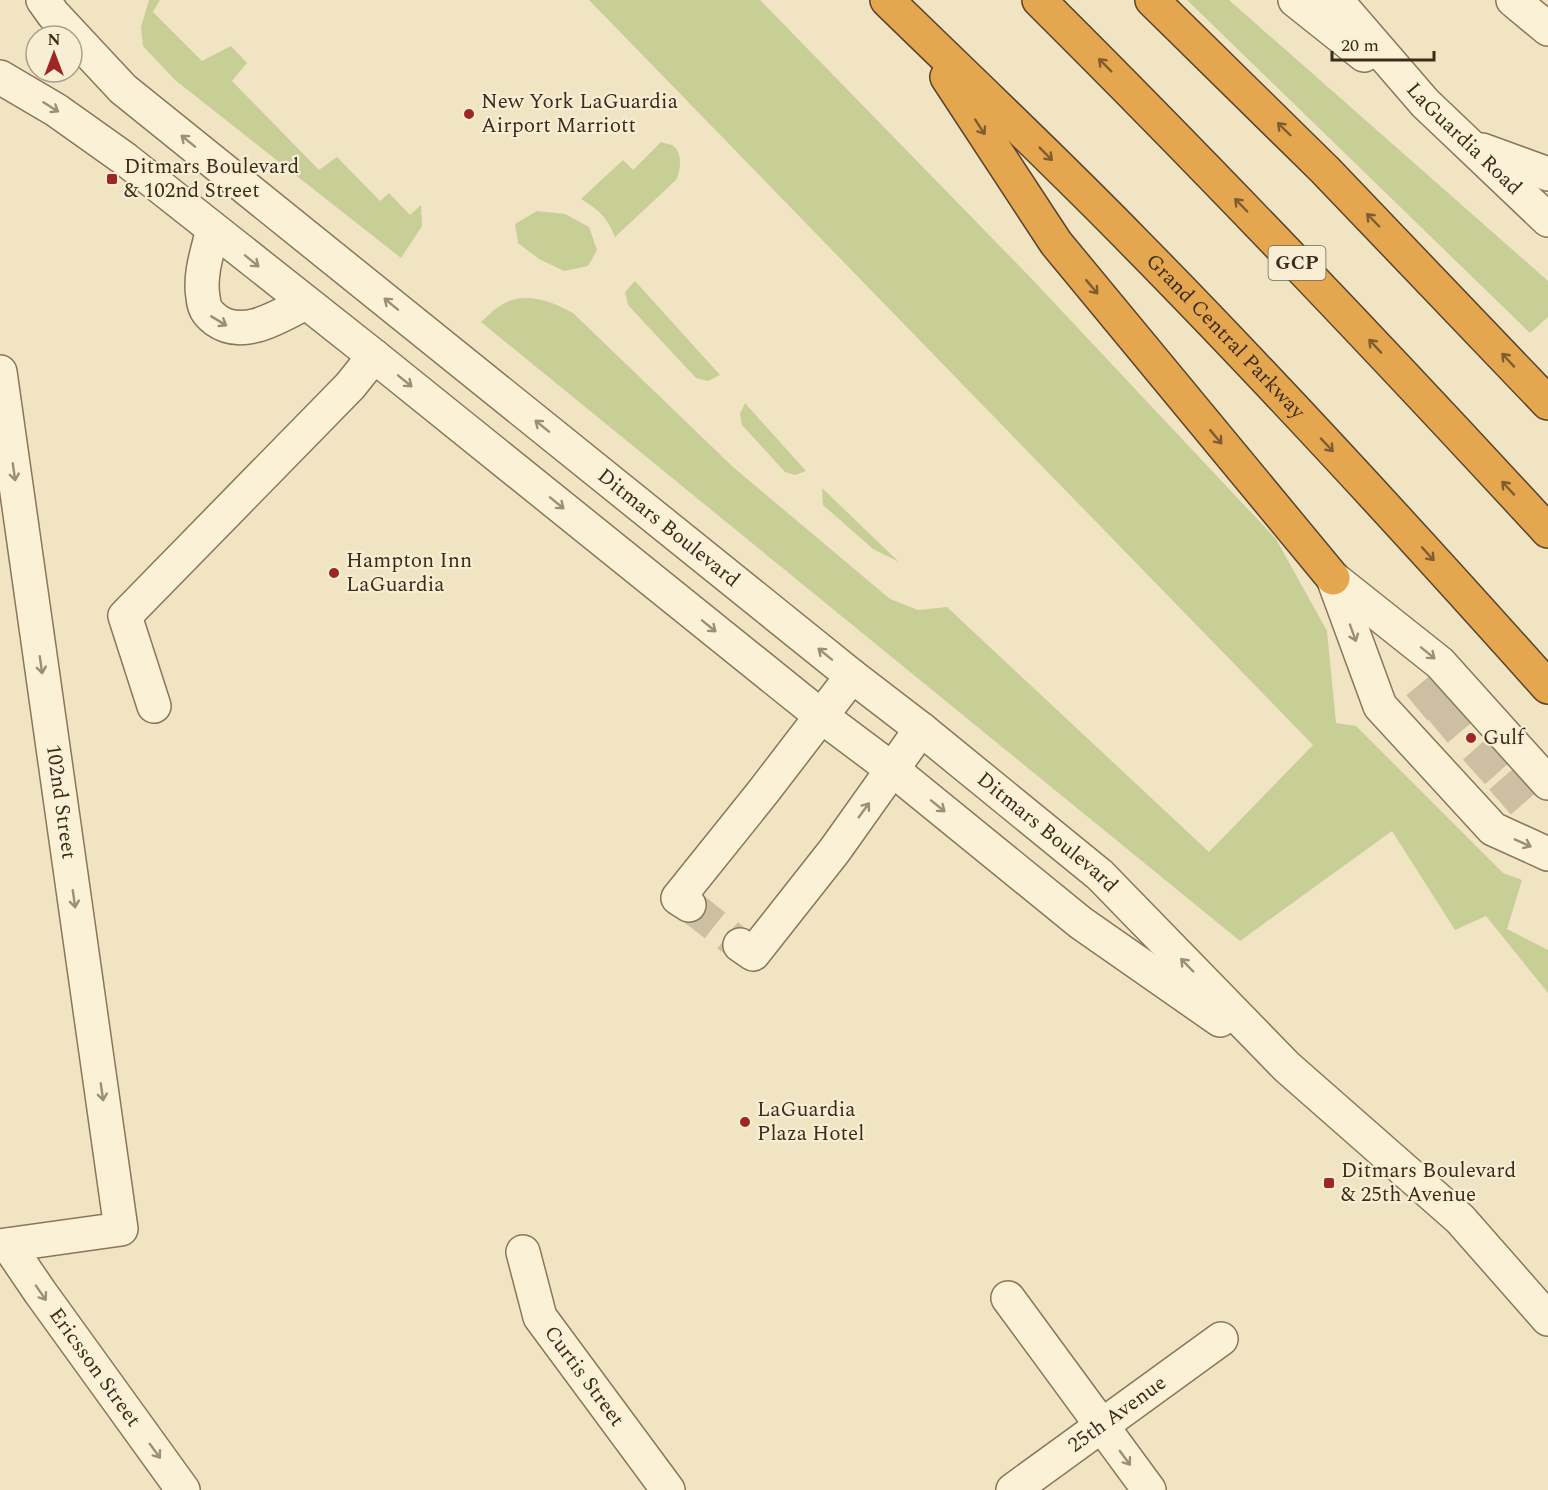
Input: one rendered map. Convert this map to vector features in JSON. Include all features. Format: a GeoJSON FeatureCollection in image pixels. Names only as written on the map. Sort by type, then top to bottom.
{"type":"FeatureCollection","features":[{"type":"Feature","properties":{"kind":"highway","name":"Grand Central Parkway"},"geometry":{"type":"LineString","coordinates":[[887,0],[1043,151],[1220,330],[1389,511],[1548,687]]}},
{"type":"Feature","properties":{"kind":"highway","name":"GCP"},"geometry":{"type":"LineString","coordinates":[[1039,0],[1266,230],[1548,531]]}},
{"type":"Feature","properties":{"kind":"highway"},"geometry":{"type":"LineString","coordinates":[[1152,0],[1326,170],[1548,403]]}},
{"type":"Feature","properties":{"kind":"highway"},"geometry":{"type":"LineString","coordinates":[[913,26],[1056,243],[1333,578]]}},
{"type":"Feature","properties":{"kind":"street","name":"Ditmars Boulevard"},"geometry":{"type":"LineString","coordinates":[[43,0],[53,14],[123,89],[1100,875],[1287,1067],[1460,1219],[1548,1319]]}},
{"type":"Feature","properties":{"kind":"street"},"geometry":{"type":"LineString","coordinates":[[1295,0],[1425,103]]}},
{"type":"Feature","properties":{"kind":"street","name":"LaGuardia Road"},"geometry":{"type":"LineString","coordinates":[[1336,0],[1425,103],[1548,220]]}},
{"type":"Feature","properties":{"kind":"street"},"geometry":{"type":"LineString","coordinates":[[1513,0],[1548,29]]}},
{"type":"Feature","properties":{"kind":"street","name":"Ditmars Boulevard"},"geometry":{"type":"LineString","coordinates":[[0,77],[56,110],[125,159],[1081,922],[1287,1067]]}},
{"type":"Feature","properties":{"kind":"street"},"geometry":{"type":"LineString","coordinates":[[1469,145],[1548,174]]}},
{"type":"Feature","properties":{"kind":"street"},"geometry":{"type":"LineString","coordinates":[[213,229],[203,269],[202,295],[206,313],[224,326],[249,327],[270,321],[305,303]]}},
{"type":"Feature","properties":{"kind":"street"},"geometry":{"type":"LineString","coordinates":[[154,706],[125,616],[350,386],[374,356]]}},
{"type":"Feature","properties":{"kind":"street","name":"102nd Street"},"geometry":{"type":"LineString","coordinates":[[0,372],[121,1229],[4,1245]]}},
{"type":"Feature","properties":{"kind":"street"},"geometry":{"type":"LineString","coordinates":[[1333,578],[1440,663],[1461,691],[1539,776]]}},
{"type":"Feature","properties":{"kind":"street"},"geometry":{"type":"LineString","coordinates":[[1333,578],[1380,706],[1418,728],[1491,810],[1493,829],[1548,854]]}},
{"type":"Feature","properties":{"kind":"street"},"geometry":{"type":"LineString","coordinates":[[689,905],[678,898],[852,676]]}},
{"type":"Feature","properties":{"kind":"street"},"geometry":{"type":"LineString","coordinates":[[740,945],[753,954],[835,850],[921,729]]}},
{"type":"Feature","properties":{"kind":"street","name":"Ericsson Street"},"geometry":{"type":"LineString","coordinates":[[4,1245],[183,1490]]}},
{"type":"Feature","properties":{"kind":"street","name":"Curtis Street"},"geometry":{"type":"LineString","coordinates":[[523,1252],[540,1317],[668,1490]]}},
{"type":"Feature","properties":{"kind":"street"},"geometry":{"type":"LineString","coordinates":[[1008,1298],[1149,1490]]}},
{"type":"Feature","properties":{"kind":"street","name":"25th Avenue"},"geometry":{"type":"LineString","coordinates":[[1013,1490],[1221,1339]]}},
{"type":"Feature","properties":{"kind":"green space"},"geometry":{"type":"Polygon","coordinates":[[[149,0],[160,0],[153,12],[202,61],[231,46],[247,63],[232,81],[319,170],[337,157],[380,201],[389,193],[410,215],[421,205],[422,226],[401,258],[175,80],[143,46],[141,27],[149,0]]]}},
{"type":"Feature","properties":{"kind":"green space"},"geometry":{"type":"Polygon","coordinates":[[[589,0],[760,0],[1029,276],[1276,539],[1327,631],[1336,723],[1356,726],[1503,873],[1522,880],[1507,929],[1548,950],[1548,993],[1486,916],[1455,930],[1392,831],[1240,941],[481,322],[509,301],[527,298],[546,301],[573,313],[733,467],[890,599],[918,610],[947,607],[1209,852],[1313,745],[589,0]]]}},
{"type":"Feature","properties":{"kind":"green space"},"geometry":{"type":"Polygon","coordinates":[[[1187,0],[1229,0],[1548,281],[1548,317],[1530,333],[1187,0]]]}},
{"type":"Feature","properties":{"kind":"green space"},"geometry":{"type":"Polygon","coordinates":[[[661,142],[672,145],[678,152],[680,166],[676,180],[615,237],[602,215],[581,199],[623,160],[633,170],[661,142]]]}},
{"type":"Feature","properties":{"kind":"green space"},"geometry":{"type":"Polygon","coordinates":[[[537,211],[565,214],[589,227],[597,250],[588,266],[564,271],[539,259],[518,243],[515,224],[537,211]]]}},
{"type":"Feature","properties":{"kind":"green space"},"geometry":{"type":"Polygon","coordinates":[[[635,281],[720,375],[708,381],[696,378],[628,305],[625,292],[635,281]]]}},
{"type":"Feature","properties":{"kind":"green space"},"geometry":{"type":"Polygon","coordinates":[[[745,403],[806,471],[795,475],[785,472],[742,425],[740,414],[745,403]]]}},
{"type":"Feature","properties":{"kind":"green space"},"geometry":{"type":"Polygon","coordinates":[[[822,488],[899,562],[873,549],[823,505],[822,488]]]}},
{"type":"Feature","properties":{"kind":"tunnel"},"geometry":{"type":"LineString","coordinates":[[1417,708],[1448,682]]}},
{"type":"Feature","properties":{"kind":"tunnel"},"geometry":{"type":"LineString","coordinates":[[1437,730],[1468,704]]}},
{"type":"Feature","properties":{"kind":"tunnel"},"geometry":{"type":"LineString","coordinates":[[1474,772],[1504,745]]}},
{"type":"Feature","properties":{"kind":"tunnel"},"geometry":{"type":"LineString","coordinates":[[1500,802],[1531,775]]}},
{"type":"Feature","properties":{"kind":"tunnel"},"geometry":{"type":"LineString","coordinates":[[689,905],[740,945]]}},
{"type":"Feature","properties":{"kind":"place","name":"New York LaGuardia Airport Marriott"},"geometry":{"type":"Point","coordinates":[469,114]}},
{"type":"Feature","properties":{"kind":"place","name":"Ditmars Boulevard & 102nd Street"},"geometry":{"type":"Point","coordinates":[112,179]}},
{"type":"Feature","properties":{"kind":"place","name":"Hampton Inn LaGuardia"},"geometry":{"type":"Point","coordinates":[334,573]}},
{"type":"Feature","properties":{"kind":"place","name":"Gulf"},"geometry":{"type":"Point","coordinates":[1471,738]}},
{"type":"Feature","properties":{"kind":"place","name":"LaGuardia Plaza Hotel"},"geometry":{"type":"Point","coordinates":[745,1122]}},
{"type":"Feature","properties":{"kind":"place","name":"Ditmars Boulevard & 25th Avenue"},"geometry":{"type":"Point","coordinates":[1329,1183]}}]}
